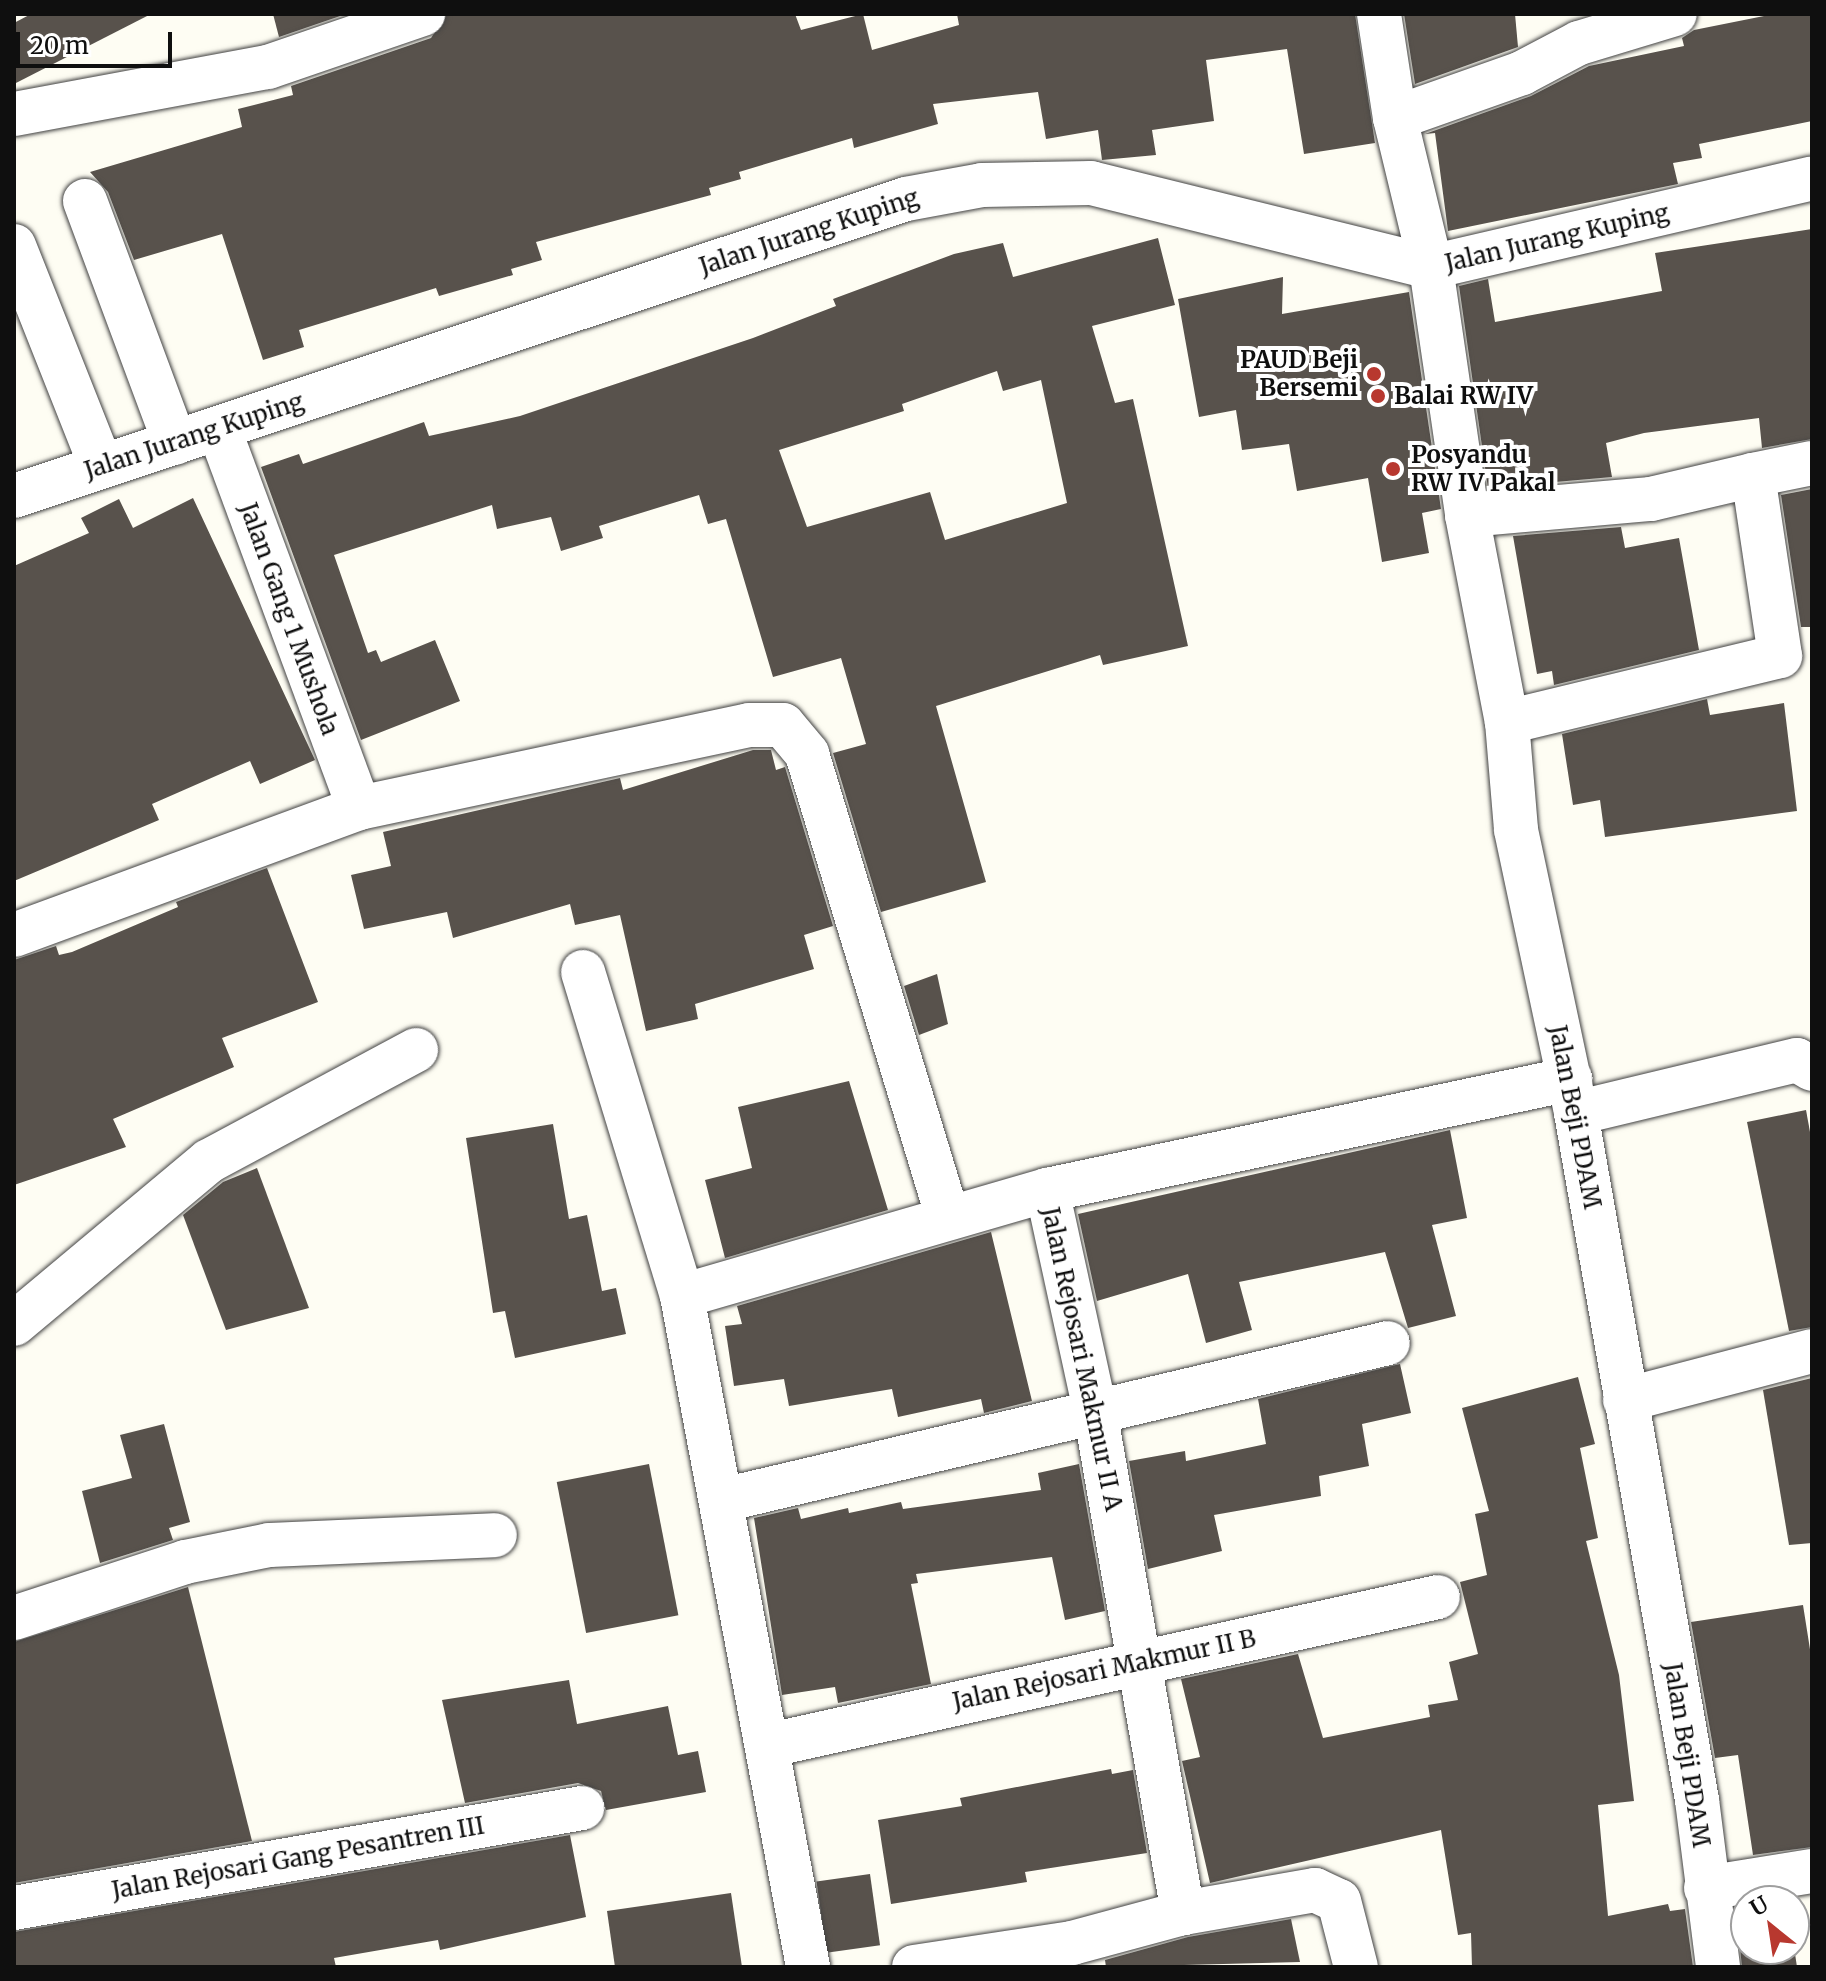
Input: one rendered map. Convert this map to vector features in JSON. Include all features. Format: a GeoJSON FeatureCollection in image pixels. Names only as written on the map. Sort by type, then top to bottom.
{"type":"FeatureCollection","features":[{"type":"Feature","properties":{"kind":"street"},"geometry":{"type":"LineString","coordinates":[[14,114],[268,67],[423,14]]}},
{"type":"Feature","properties":{"kind":"street","name":"Jalan Beji PDAM"},"geometry":{"type":"LineString","coordinates":[[1379,14],[1395,118],[1431,267],[1467,515],[1507,722],[1516,830],[1573,1096],[1697,1800],[1718,1967]]}},
{"type":"Feature","properties":{"kind":"street"},"geometry":{"type":"LineString","coordinates":[[1395,118],[1522,73],[1579,43],[1675,14]]}},
{"type":"Feature","properties":{"kind":"street","name":"Jalan Jurang Kuping"},"geometry":{"type":"LineString","coordinates":[[14,496],[906,199],[982,185],[1091,183],[1431,267],[1812,178]]}},
{"type":"Feature","properties":{"kind":"street"},"geometry":{"type":"LineString","coordinates":[[85,201],[175,443]]}},
{"type":"Feature","properties":{"kind":"street"},"geometry":{"type":"LineString","coordinates":[[14,246],[101,466]]}},
{"type":"Feature","properties":{"kind":"street","name":"Jalan Gang 1 Mushola"},"geometry":{"type":"LineString","coordinates":[[219,429],[359,808]]}},
{"type":"Feature","properties":{"kind":"street"},"geometry":{"type":"LineString","coordinates":[[1467,515],[1651,499],[1812,463]]}},
{"type":"Feature","properties":{"kind":"street"},"geometry":{"type":"LineString","coordinates":[[1507,722],[1780,656],[1753,475]]}},
{"type":"Feature","properties":{"kind":"street"},"geometry":{"type":"LineString","coordinates":[[14,935],[359,808],[749,725],[783,725],[807,754],[948,1218]]}},
{"type":"Feature","properties":{"kind":"street"},"geometry":{"type":"LineString","coordinates":[[583,972],[682,1296],[770,1745],[808,1967]]}},
{"type":"Feature","properties":{"kind":"street"},"geometry":{"type":"LineString","coordinates":[[14,1324],[209,1161],[416,1050]]}},
{"type":"Feature","properties":{"kind":"street","name":"Jalan Rejosari Makmur II A"},"geometry":{"type":"LineString","coordinates":[[1183,1913],[1095,1411],[1047,1190],[1573,1096],[1797,1060],[1812,1069]]}},
{"type":"Feature","properties":{"kind":"street"},"geometry":{"type":"LineString","coordinates":[[682,1296],[1047,1190]]}},
{"type":"Feature","properties":{"kind":"street"},"geometry":{"type":"LineString","coordinates":[[723,1500],[1388,1343]]}},
{"type":"Feature","properties":{"kind":"street"},"geometry":{"type":"LineString","coordinates":[[1625,1400],[1812,1351]]}},
{"type":"Feature","properties":{"kind":"street"},"geometry":{"type":"LineString","coordinates":[[14,1618],[185,1562],[269,1545],[495,1535]]}},
{"type":"Feature","properties":{"kind":"street","name":"Jalan Rejosari Makmur II B"},"geometry":{"type":"LineString","coordinates":[[770,1745],[1438,1597]]}},
{"type":"Feature","properties":{"kind":"street","name":"Jalan Rejosari Gang Pesantren III"},"geometry":{"type":"LineString","coordinates":[[14,1908],[582,1808]]}},
{"type":"Feature","properties":{"kind":"street"},"geometry":{"type":"LineString","coordinates":[[1706,1888],[1812,1871]]}},
{"type":"Feature","properties":{"kind":"street"},"geometry":{"type":"LineString","coordinates":[[914,1967],[1075,1955],[1183,1913],[1315,1890],[1339,1901],[1356,1967]]}},
{"type":"Feature","properties":{"kind":"building"},"geometry":{"type":"Polygon","coordinates":[[[31,14],[151,14],[14,84],[14,23],[31,14]]]}},
{"type":"Feature","properties":{"kind":"building"},"geometry":{"type":"Polygon","coordinates":[[[273,14],[346,14],[279,37],[273,14]]]}},
{"type":"Feature","properties":{"kind":"building"},"geometry":{"type":"Polygon","coordinates":[[[447,14],[795,14],[801,30],[863,14],[872,50],[959,25],[957,14],[1355,14],[1375,143],[1304,154],[1287,49],[1206,60],[1214,121],[1152,130],[1156,155],[1102,160],[1098,130],[1046,139],[1038,92],[933,104],[938,124],[854,148],[852,138],[739,172],[741,179],[709,188],[711,195],[536,242],[542,260],[511,269],[513,275],[439,296],[436,288],[299,330],[304,347],[263,360],[222,234],[134,260],[108,192],[90,172],[242,127],[238,109],[293,95],[291,86],[431,38],[447,14]]]}},
{"type":"Feature","properties":{"kind":"building"},"geometry":{"type":"Polygon","coordinates":[[[1404,14],[1515,14],[1518,47],[1415,84],[1404,14]]]}},
{"type":"Feature","properties":{"kind":"building"},"geometry":{"type":"Polygon","coordinates":[[[1774,14],[1812,14],[1812,121],[1699,144],[1702,158],[1673,163],[1678,184],[1448,231],[1435,133],[1425,134],[1531,96],[1589,66],[1684,46],[1682,38],[1694,30],[1774,14]]]}},
{"type":"Feature","properties":{"kind":"building"},"geometry":{"type":"Polygon","coordinates":[[[1812,229],[1812,439],[1762,448],[1759,418],[1644,433],[1606,443],[1612,477],[1488,488],[1459,286],[1488,279],[1495,322],[1662,291],[1655,253],[1812,229]]]}},
{"type":"Feature","properties":{"kind":"building"},"geometry":{"type":"Polygon","coordinates":[[[1158,238],[1175,305],[1092,326],[1115,403],[1133,399],[1188,646],[1103,665],[1100,655],[936,706],[986,882],[881,912],[833,753],[866,744],[841,658],[773,677],[726,519],[708,524],[699,495],[599,526],[603,538],[561,551],[551,517],[497,529],[492,505],[334,555],[368,653],[376,650],[381,662],[435,640],[460,701],[361,740],[261,467],[299,454],[303,464],[424,422],[429,436],[520,416],[753,338],[836,306],[833,299],[954,254],[1003,243],[1013,277],[1158,238]],[[997,371],[902,404],[904,411],[779,450],[807,527],[930,492],[945,540],[1067,503],[1041,380],[1003,391],[997,371]]]}},
{"type":"Feature","properties":{"kind":"building"},"geometry":{"type":"Polygon","coordinates":[[[1283,277],[1282,314],[1409,292],[1441,509],[1422,513],[1429,553],[1382,562],[1368,478],[1297,491],[1289,444],[1242,450],[1236,410],[1199,417],[1178,299],[1283,277]]]}},
{"type":"Feature","properties":{"kind":"building"},"geometry":{"type":"Polygon","coordinates":[[[1812,489],[1812,627],[1801,627],[1781,495],[1812,489]]]}},
{"type":"Feature","properties":{"kind":"building"},"geometry":{"type":"Polygon","coordinates":[[[193,498],[315,760],[260,784],[250,761],[152,804],[159,820],[14,881],[14,566],[89,533],[81,518],[119,499],[133,528],[193,498]]]}},
{"type":"Feature","properties":{"kind":"building"},"geometry":{"type":"Polygon","coordinates":[[[1621,527],[1625,548],[1679,538],[1699,650],[1554,685],[1552,671],[1537,674],[1513,536],[1621,527]]]}},
{"type":"Feature","properties":{"kind":"building"},"geometry":{"type":"Polygon","coordinates":[[[1707,699],[1710,715],[1784,703],[1797,811],[1605,837],[1600,800],[1573,805],[1562,734],[1707,699]]]}},
{"type":"Feature","properties":{"kind":"building"},"geometry":{"type":"Polygon","coordinates":[[[753,750],[771,750],[776,770],[785,767],[833,926],[804,935],[814,969],[695,1004],[698,1019],[646,1031],[620,915],[575,925],[570,904],[453,938],[447,912],[364,929],[351,875],[391,866],[383,832],[620,778],[623,790],[753,750]]]}},
{"type":"Feature","properties":{"kind":"building"},"geometry":{"type":"Polygon","coordinates":[[[267,868],[318,1002],[222,1038],[234,1067],[113,1119],[126,1147],[14,1185],[14,960],[56,946],[59,955],[72,952],[178,907],[176,902],[267,868]]]}},
{"type":"Feature","properties":{"kind":"building"},"geometry":{"type":"Polygon","coordinates":[[[937,974],[948,1024],[919,1035],[904,986],[937,974]]]}},
{"type":"Feature","properties":{"kind":"building"},"geometry":{"type":"Polygon","coordinates":[[[849,1081],[888,1210],[725,1258],[705,1180],[752,1168],[738,1107],[849,1081]]]}},
{"type":"Feature","properties":{"kind":"building"},"geometry":{"type":"Polygon","coordinates":[[[1806,1110],[1812,1143],[1812,1327],[1789,1331],[1747,1122],[1806,1110]]]}},
{"type":"Feature","properties":{"kind":"building"},"geometry":{"type":"Polygon","coordinates":[[[553,1124],[569,1219],[587,1215],[602,1291],[616,1288],[626,1334],[515,1358],[505,1311],[493,1313],[466,1138],[553,1124]]]}},
{"type":"Feature","properties":{"kind":"building"},"geometry":{"type":"Polygon","coordinates":[[[1450,1130],[1467,1218],[1432,1225],[1456,1316],[1408,1328],[1385,1252],[1239,1282],[1252,1330],[1206,1343],[1188,1274],[1097,1301],[1078,1214],[1450,1130]]]}},
{"type":"Feature","properties":{"kind":"building"},"geometry":{"type":"Polygon","coordinates":[[[257,1168],[309,1308],[226,1330],[183,1215],[223,1182],[257,1168]]]}},
{"type":"Feature","properties":{"kind":"building"},"geometry":{"type":"Polygon","coordinates":[[[991,1232],[1032,1401],[984,1413],[981,1399],[898,1417],[892,1389],[789,1406],[784,1379],[734,1386],[725,1326],[742,1324],[737,1306],[991,1232]]]}},
{"type":"Feature","properties":{"kind":"building"},"geometry":{"type":"Polygon","coordinates":[[[1400,1364],[1411,1413],[1362,1424],[1369,1466],[1319,1476],[1321,1496],[1214,1515],[1222,1551],[1148,1569],[1129,1461],[1185,1451],[1186,1461],[1266,1444],[1258,1399],[1400,1364]]]}},
{"type":"Feature","properties":{"kind":"building"},"geometry":{"type":"Polygon","coordinates":[[[1578,1377],[1595,1444],[1580,1448],[1598,1538],[1586,1541],[1619,1675],[1634,1801],[1598,1805],[1608,1916],[1668,1904],[1670,1911],[1685,1909],[1693,1967],[1472,1967],[1471,1933],[1458,1935],[1441,1830],[1210,1883],[1182,1761],[1200,1757],[1181,1679],[1298,1654],[1323,1738],[1430,1717],[1428,1705],[1458,1700],[1449,1662],[1478,1654],[1460,1582],[1487,1575],[1475,1514],[1489,1511],[1462,1408],[1578,1377]]]}},
{"type":"Feature","properties":{"kind":"building"},"geometry":{"type":"Polygon","coordinates":[[[1812,1378],[1812,1543],[1789,1545],[1763,1390],[1812,1378]]]}},
{"type":"Feature","properties":{"kind":"building"},"geometry":{"type":"Polygon","coordinates":[[[164,1424],[190,1522],[169,1528],[173,1540],[100,1563],[82,1491],[132,1478],[120,1435],[164,1424]]]}},
{"type":"Feature","properties":{"kind":"building"},"geometry":{"type":"Polygon","coordinates":[[[649,1464],[678,1615],[586,1633],[557,1482],[649,1464]]]}},
{"type":"Feature","properties":{"kind":"building"},"geometry":{"type":"Polygon","coordinates":[[[1079,1464],[1105,1611],[1065,1620],[1052,1557],[916,1574],[918,1583],[911,1584],[931,1684],[838,1703],[835,1687],[782,1695],[754,1518],[798,1508],[801,1519],[848,1508],[849,1513],[901,1502],[903,1509],[1041,1490],[1038,1473],[1079,1464]]]}},
{"type":"Feature","properties":{"kind":"building"},"geometry":{"type":"Polygon","coordinates":[[[188,1587],[252,1841],[14,1883],[14,1642],[188,1587]]]}},
{"type":"Feature","properties":{"kind":"building"},"geometry":{"type":"Polygon","coordinates":[[[1803,1605],[1812,1662],[1812,1847],[1753,1855],[1738,1755],[1715,1758],[1691,1622],[1803,1605]]]}},
{"type":"Feature","properties":{"kind":"building"},"geometry":{"type":"Polygon","coordinates":[[[569,1680],[577,1724],[668,1706],[678,1755],[698,1751],[706,1792],[606,1810],[601,1791],[578,1783],[465,1803],[442,1700],[569,1680]]]}},
{"type":"Feature","properties":{"kind":"building"},"geometry":{"type":"Polygon","coordinates":[[[1111,1769],[1112,1774],[1133,1770],[1147,1853],[1025,1872],[1027,1882],[891,1904],[878,1820],[962,1806],[960,1798],[1111,1769]]]}},
{"type":"Feature","properties":{"kind":"building"},"geometry":{"type":"Polygon","coordinates":[[[570,1835],[586,1917],[440,1950],[438,1940],[334,1958],[336,1967],[14,1967],[14,1932],[570,1835]]]}},
{"type":"Feature","properties":{"kind":"building"},"geometry":{"type":"Polygon","coordinates":[[[870,1874],[880,1945],[827,1953],[817,1882],[870,1874]]]}},
{"type":"Feature","properties":{"kind":"building"},"geometry":{"type":"Polygon","coordinates":[[[731,1893],[742,1967],[615,1967],[607,1911],[731,1893]]]}},
{"type":"Feature","properties":{"kind":"building"},"geometry":{"type":"Polygon","coordinates":[[[1291,1919],[1300,1962],[1106,1967],[1105,1960],[1188,1937],[1291,1919]]]}},
{"type":"Feature","properties":{"kind":"building"},"geometry":{"type":"Polygon","coordinates":[[[1742,1965],[1797,1967],[1742,1967],[1742,1965]]]}},
{"type":"Feature","properties":{"kind":"place","name":"PAUD Beji Bersemi"},"geometry":{"type":"Point","coordinates":[1374,374]}},
{"type":"Feature","properties":{"kind":"place","name":"Balai RW IV"},"geometry":{"type":"Point","coordinates":[1378,396]}},
{"type":"Feature","properties":{"kind":"place","name":"Posyandu RW IV Pakal"},"geometry":{"type":"Point","coordinates":[1393,469]}}]}
